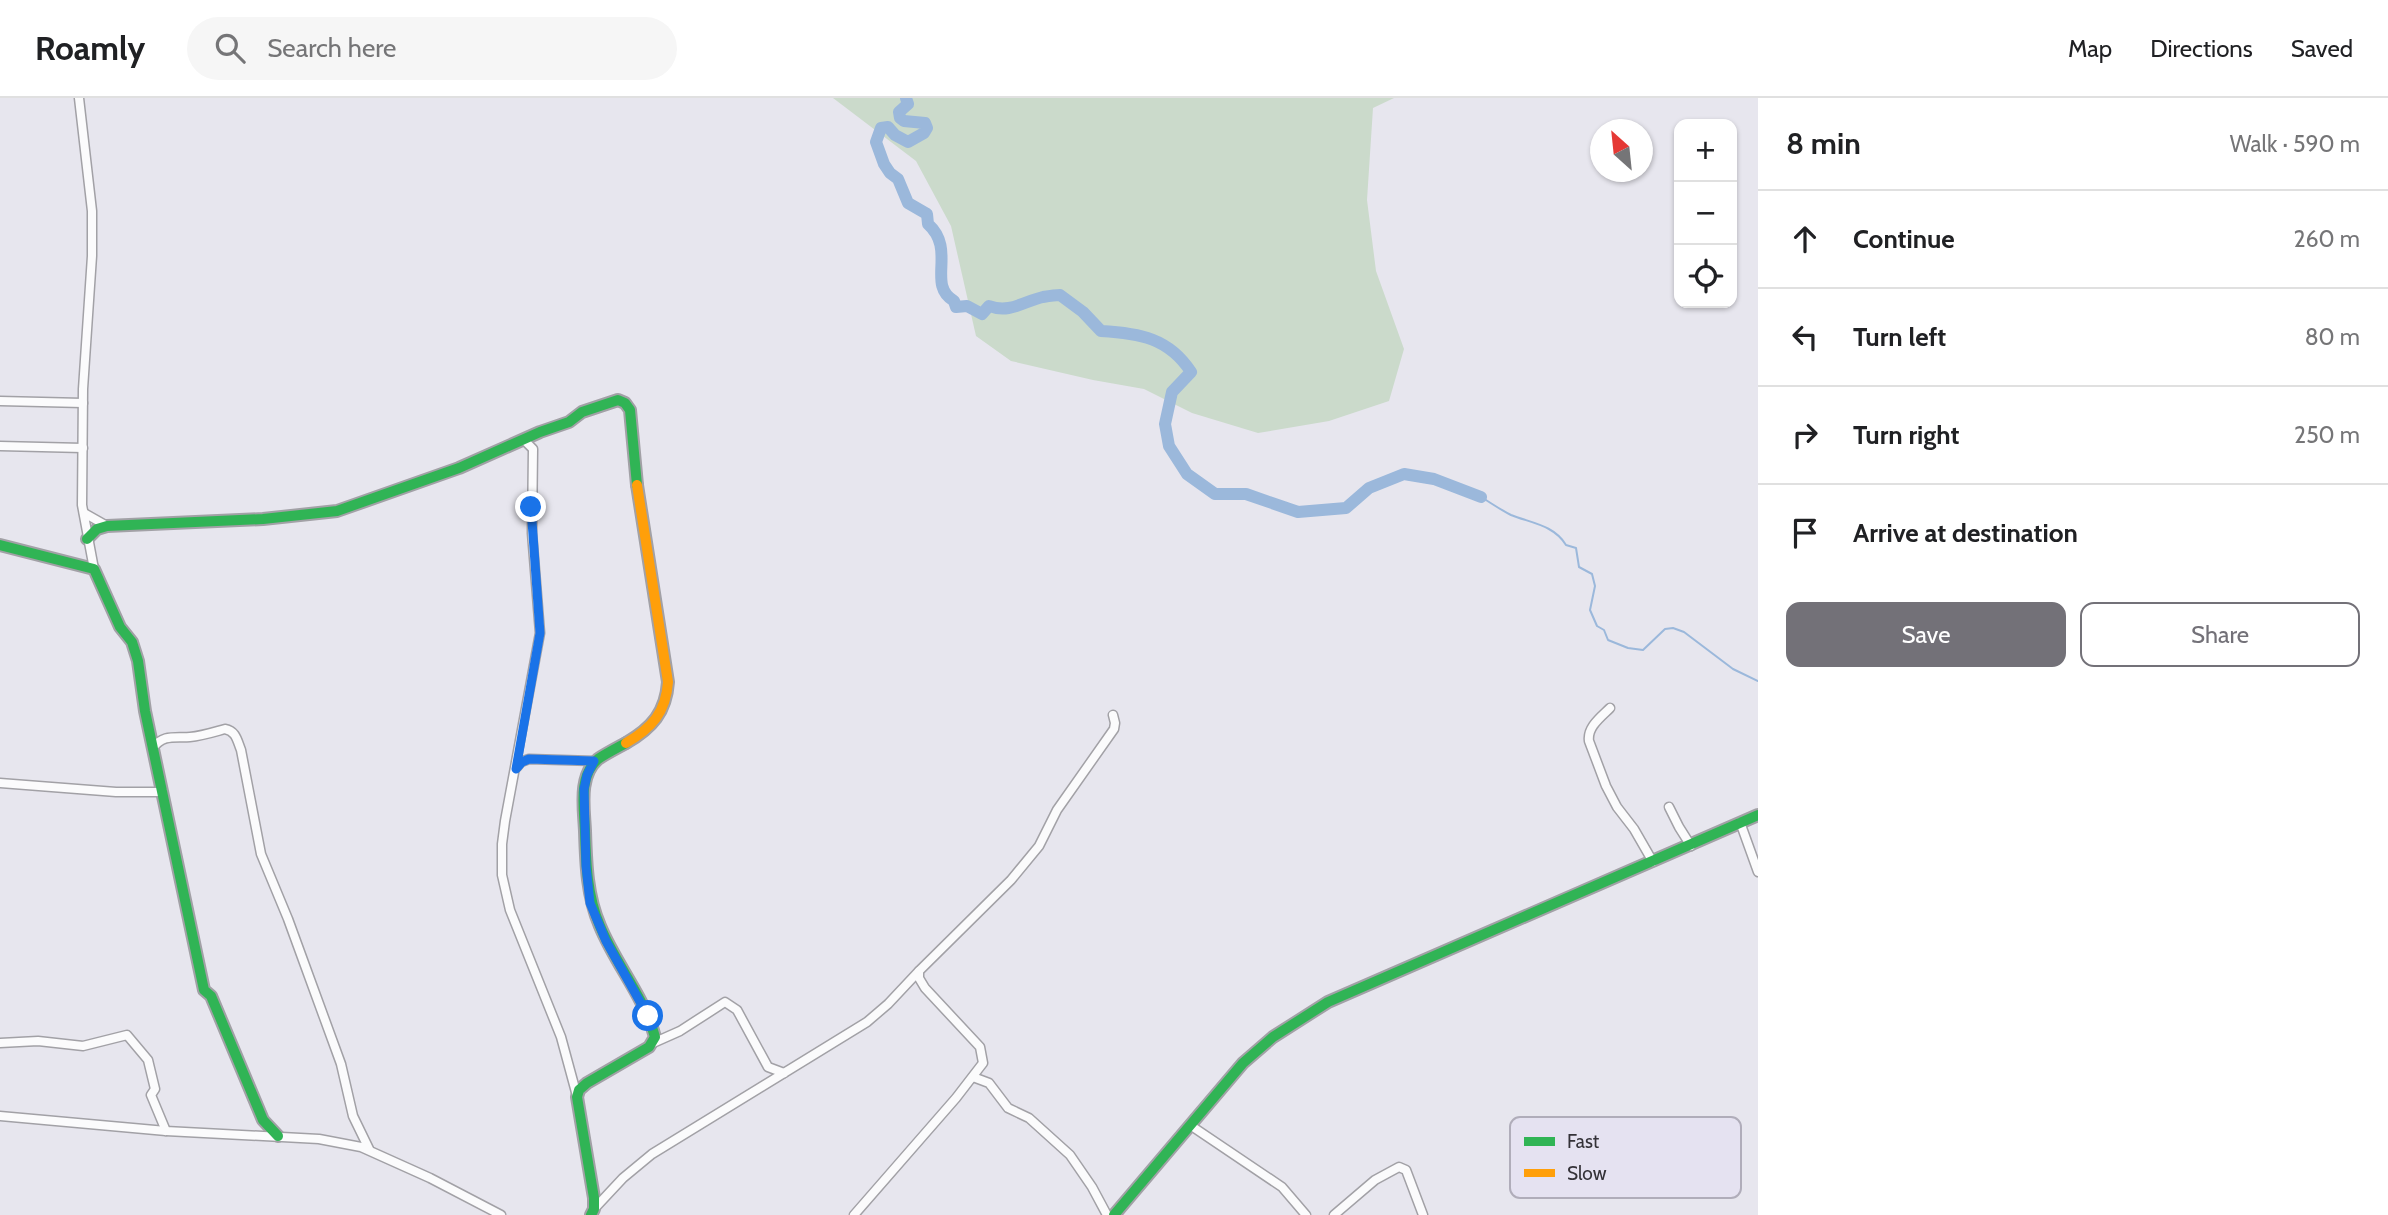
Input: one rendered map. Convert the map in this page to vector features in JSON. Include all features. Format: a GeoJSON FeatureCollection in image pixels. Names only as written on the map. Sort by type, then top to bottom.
{"type":"FeatureCollection","features":[{"type":"Feature","properties":{"kind":"street"},"geometry":{"type":"LineString","coordinates":[[79,98],[92,211],[83,404],[84,513],[87,538],[94,569],[120,627],[132,642],[138,661],[145,711],[204,990],[211,996],[264,1120],[278,1136]]}},
{"type":"Feature","properties":{"kind":"street"},"geometry":{"type":"LineString","coordinates":[[87,538],[97,529],[107,526],[263,519],[337,511],[414,485],[569,422],[582,412],[607,402],[618,400],[625,403],[630,410],[637,487],[668,682],[668,698],[654,725],[594,761],[587,775],[584,789],[586,866],[590,903],[606,941],[653,1027],[653,1043]]}},
{"type":"Feature","properties":{"kind":"street"},"geometry":{"type":"LineString","coordinates":[[0,401],[83,404]]}},
{"type":"Feature","properties":{"kind":"street"},"geometry":{"type":"LineString","coordinates":[[518,441],[526,441],[533,449],[532,533],[540,633],[502,844],[502,875],[510,909],[561,1037],[577,1097],[585,1154],[593,1187],[592,1212]]}},
{"type":"Feature","properties":{"kind":"street"},"geometry":{"type":"LineString","coordinates":[[0,446],[83,448]]}},
{"type":"Feature","properties":{"kind":"street"},"geometry":{"type":"LineString","coordinates":[[84,513],[107,526]]}},
{"type":"Feature","properties":{"kind":"street"},"geometry":{"type":"LineString","coordinates":[[0,544],[94,569]]}},
{"type":"Feature","properties":{"kind":"street"},"geometry":{"type":"LineString","coordinates":[[1610,708],[1591,728],[1589,741],[1617,807],[1634,829],[1653,862]]}},
{"type":"Feature","properties":{"kind":"street"},"geometry":{"type":"LineString","coordinates":[[592,1212],[623,1178],[652,1154],[866,1021],[888,1004],[1012,880],[1039,846],[1057,810],[1114,729],[1113,715]]}},
{"type":"Feature","properties":{"kind":"street"},"geometry":{"type":"LineString","coordinates":[[153,748],[162,739],[174,736],[191,737],[225,729],[236,735],[261,854],[341,1064],[359,1133],[369,1149]]}},
{"type":"Feature","properties":{"kind":"street"},"geometry":{"type":"LineString","coordinates":[[516,769],[529,759],[594,761]]}},
{"type":"Feature","properties":{"kind":"street"},"geometry":{"type":"LineString","coordinates":[[0,783],[116,792],[163,792]]}},
{"type":"Feature","properties":{"kind":"street"},"geometry":{"type":"LineString","coordinates":[[1670,807],[1691,846]]}},
{"type":"Feature","properties":{"kind":"street"},"geometry":{"type":"LineString","coordinates":[[1114,1215],[1243,1063],[1262,1044],[1292,1022],[1328,1002],[1758,816]]}},
{"type":"Feature","properties":{"kind":"street"},"geometry":{"type":"LineString","coordinates":[[1740,822],[1758,872]]}},
{"type":"Feature","properties":{"kind":"street"},"geometry":{"type":"LineString","coordinates":[[919,971],[919,978],[925,988],[981,1047],[989,1083],[1009,1108],[1029,1118],[1070,1155],[1107,1215]]}},
{"type":"Feature","properties":{"kind":"street"},"geometry":{"type":"LineString","coordinates":[[906,984],[925,988]]}},
{"type":"Feature","properties":{"kind":"street"},"geometry":{"type":"LineString","coordinates":[[577,1097],[579,1090],[587,1083],[725,1002],[737,1010],[768,1067],[768,1082]]}},
{"type":"Feature","properties":{"kind":"street"},"geometry":{"type":"LineString","coordinates":[[653,1027],[666,1038]]}},
{"type":"Feature","properties":{"kind":"street"},"geometry":{"type":"LineString","coordinates":[[0,1043],[38,1041],[83,1046],[127,1035],[148,1060],[155,1089],[151,1095],[166,1131]]}},
{"type":"Feature","properties":{"kind":"street"},"geometry":{"type":"LineString","coordinates":[[854,1215],[983,1063]]}},
{"type":"Feature","properties":{"kind":"street"},"geometry":{"type":"LineString","coordinates":[[768,1067],[784,1073]]}},
{"type":"Feature","properties":{"kind":"street"},"geometry":{"type":"LineString","coordinates":[[973,1077],[989,1083]]}},
{"type":"Feature","properties":{"kind":"street"},"geometry":{"type":"LineString","coordinates":[[0,1116],[166,1131],[319,1139],[369,1149],[501,1215]]}},
{"type":"Feature","properties":{"kind":"street"},"geometry":{"type":"LineString","coordinates":[[1191,1125],[1282,1187],[1306,1215]]}},
{"type":"Feature","properties":{"kind":"street"},"geometry":{"type":"LineString","coordinates":[[1334,1215],[1376,1180],[1399,1167],[1406,1170],[1423,1215]]}},
{"type":"Feature","properties":{"kind":"green space"},"geometry":{"type":"Polygon","coordinates":[[[833,98],[1394,98],[1373,108],[1367,200],[1376,271],[1404,349],[1389,401],[1329,421],[1258,433],[1192,413],[1144,389],[1011,361],[976,336],[951,226],[916,161],[833,98]]]}},
{"type":"Feature","properties":{"kind":"waterway"},"geometry":{"type":"LineString","coordinates":[[906,98],[908,104],[899,112],[900,118],[904,121],[925,123],[927,128],[924,133],[908,142],[895,135],[888,127],[881,128],[876,142],[884,164],[898,179],[908,203],[927,214],[928,224],[940,245],[942,286],[956,307],[967,306],[982,314],[989,306],[1004,309],[1043,297],[1060,295],[1083,312],[1101,331],[1140,336],[1173,352],[1191,372],[1172,392],[1165,424],[1169,446],[1187,474],[1215,494],[1246,494],[1298,512],[1346,508],[1369,488],[1404,474],[1434,479],[1481,497]]}},
{"type":"Feature","properties":{"kind":"waterway"},"geometry":{"type":"LineString","coordinates":[[1481,497],[1511,515],[1549,529],[1566,545],[1576,548],[1579,567],[1592,574],[1595,586],[1590,610],[1597,626],[1604,630],[1608,640],[1628,648],[1643,650],[1665,629],[1673,628],[1684,632],[1733,669],[1758,681]]}},
{"type":"Feature","properties":{"kind":"traffic: fast"},"geometry":{"type":"LineString","coordinates":[[87,539],[97,529],[107,526],[263,519],[337,511],[459,468],[569,422],[582,412],[618,400],[625,403],[630,410],[637,485]]}},
{"type":"Feature","properties":{"kind":"traffic: fast"},"geometry":{"type":"LineString","coordinates":[[0,545],[94,569],[120,627],[132,642],[204,990],[211,996],[263,1120],[278,1136]]}},
{"type":"Feature","properties":{"kind":"traffic: fast"},"geometry":{"type":"LineString","coordinates":[[591,1215],[594,1198],[577,1097],[579,1090],[649,1047],[655,1037],[644,1008],[600,926],[592,903],[587,868],[583,803],[587,774],[598,759],[626,743]]}},
{"type":"Feature","properties":{"kind":"traffic: fast"},"geometry":{"type":"LineString","coordinates":[[1114,1215],[1243,1063],[1273,1037],[1328,1002],[1758,815]]}},
{"type":"Feature","properties":{"kind":"traffic: slow"},"geometry":{"type":"LineString","coordinates":[[626,743],[650,725],[661,711],[668,682],[637,485]]}},
{"type":"Feature","properties":{"kind":"route"},"geometry":{"type":"LineString","coordinates":[[531,507],[540,633],[516,769],[529,759],[594,761],[584,789],[590,903],[606,941],[648,1016]]}}]}
